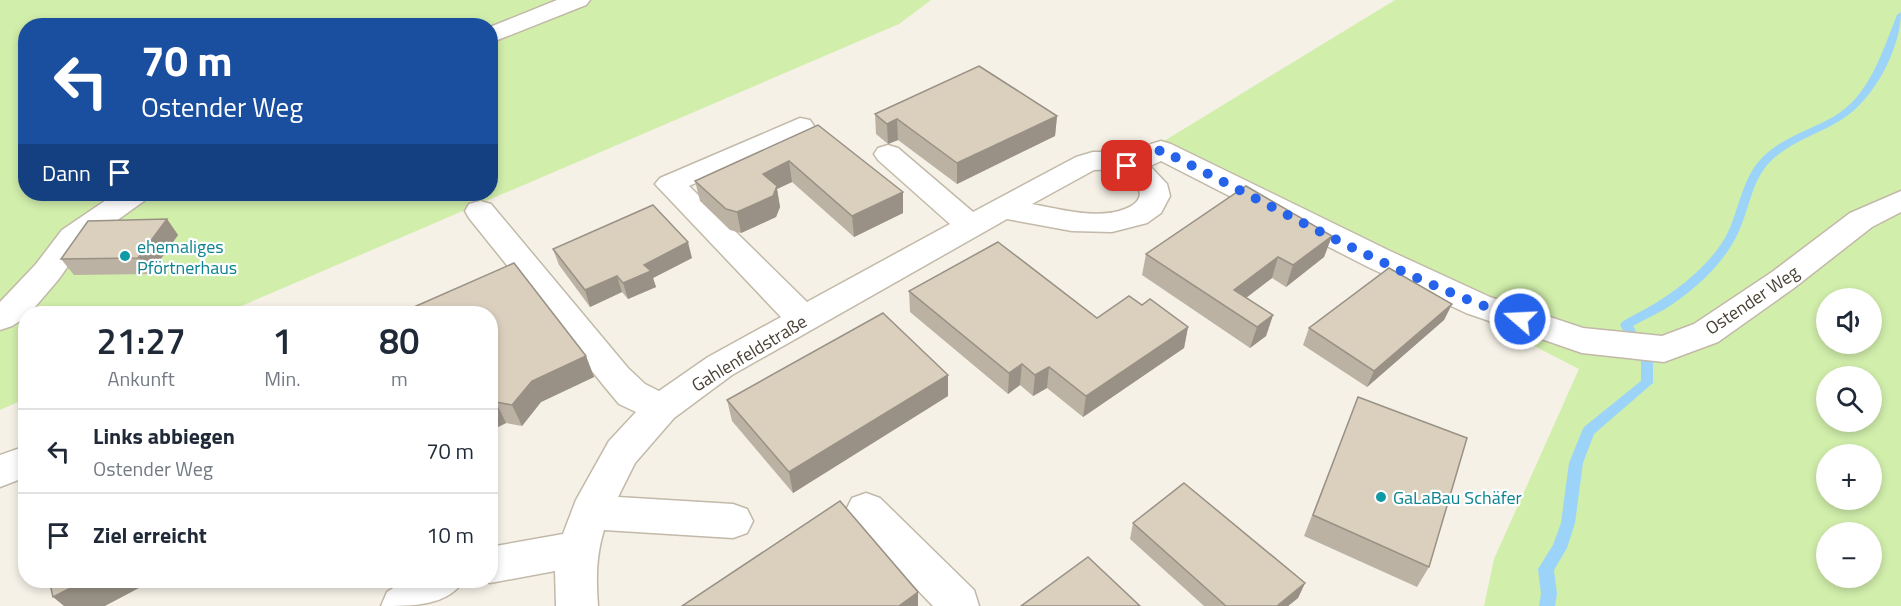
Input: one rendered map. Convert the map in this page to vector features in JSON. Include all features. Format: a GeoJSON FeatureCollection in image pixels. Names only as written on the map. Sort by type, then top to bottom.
{"type":"FeatureCollection","features":[{"type":"Feature","properties":{"kind":"street"},"geometry":{"type":"LineString","coordinates":[[498,33],[578,0]]}},
{"type":"Feature","properties":{"kind":"street"},"geometry":{"type":"LineString","coordinates":[[800,126],[670,184],[804,320]]}},
{"type":"Feature","properties":{"kind":"street","name":"Ostender Weg"},"geometry":{"type":"LineString","coordinates":[[1127,166],[1161,150],[1379,260],[1478,304],[1582,340],[1664,349],[1706,333],[1783,280],[1861,220],[1901,200]]}},
{"type":"Feature","properties":{"kind":"street"},"geometry":{"type":"LineString","coordinates":[[888,154],[970,226]]}},
{"type":"Feature","properties":{"kind":"street","name":"Gahlenfeldstraße"},"geometry":{"type":"LineString","coordinates":[[577,606],[575,579],[584,531],[622,452],[661,408],[720,366],[804,320],[1002,208],[1076,167],[1094,161],[1114,162],[1127,166],[1142,173],[1153,183],[1156,194],[1154,204],[1143,213],[1128,219],[1110,222],[1091,222],[1002,208]]}},
{"type":"Feature","properties":{"kind":"street"},"geometry":{"type":"LineString","coordinates":[[0,318],[14,309],[47,272],[73,237],[124,201]]}},
{"type":"Feature","properties":{"kind":"street"},"geometry":{"type":"LineString","coordinates":[[480,211],[616,377],[632,394],[661,408]]}},
{"type":"Feature","properties":{"kind":"street"},"geometry":{"type":"LineString","coordinates":[[0,471],[18,463]]}},
{"type":"Feature","properties":{"kind":"street"},"geometry":{"type":"LineString","coordinates":[[866,510],[958,604],[956,606]]}},
{"type":"Feature","properties":{"kind":"street"},"geometry":{"type":"LineString","coordinates":[[498,562],[584,531],[733,521]]}},
{"type":"Feature","properties":{"kind":"street"},"geometry":{"type":"LineString","coordinates":[[402,606],[430,588]]}},
{"type":"Feature","properties":{"kind":"green space"},"geometry":{"type":"Polygon","coordinates":[[[0,0],[931,0],[899,24],[498,196],[498,18],[18,18],[18,201],[486,201],[241,306],[18,306],[18,402],[0,410],[0,0]]]}},
{"type":"Feature","properties":{"kind":"green space"},"geometry":{"type":"Polygon","coordinates":[[[1395,0],[1901,0],[1901,606],[1484,606],[1494,559],[1579,369],[1151,149],[1395,0]]]}},
{"type":"Feature","properties":{"kind":"building"},"geometry":{"type":"Polygon","coordinates":[[[979,66],[1057,116],[957,163],[897,119],[887,124],[875,114],[979,66]]]}},
{"type":"Feature","properties":{"kind":"building"},"geometry":{"type":"Polygon","coordinates":[[[818,125],[903,192],[852,216],[789,161],[763,174],[777,186],[773,196],[737,212],[726,209],[695,181],[818,125]]]}},
{"type":"Feature","properties":{"kind":"building"},"geometry":{"type":"Polygon","coordinates":[[[1246,186],[1332,236],[1293,265],[1278,257],[1234,290],[1273,315],[1257,327],[1146,254],[1246,186]]]}},
{"type":"Feature","properties":{"kind":"building"},"geometry":{"type":"Polygon","coordinates":[[[653,205],[688,242],[644,265],[651,271],[623,283],[617,276],[585,290],[553,249],[653,205]]]}},
{"type":"Feature","properties":{"kind":"building"},"geometry":{"type":"Polygon","coordinates":[[[167,219],[138,258],[61,259],[88,221],[167,219]]]}},
{"type":"Feature","properties":{"kind":"building"},"geometry":{"type":"Polygon","coordinates":[[[998,242],[1097,318],[1129,296],[1142,305],[1150,299],[1188,327],[1086,396],[1049,367],[1035,375],[1022,364],[1009,373],[909,291],[998,242]]]}},
{"type":"Feature","properties":{"kind":"building"},"geometry":{"type":"Polygon","coordinates":[[[514,263],[586,356],[532,381],[512,405],[498,402],[498,306],[416,306],[514,263]]]}},
{"type":"Feature","properties":{"kind":"building"},"geometry":{"type":"Polygon","coordinates":[[[1389,268],[1452,304],[1374,371],[1309,328],[1389,268]]]}},
{"type":"Feature","properties":{"kind":"building"},"geometry":{"type":"Polygon","coordinates":[[[883,313],[948,375],[789,472],[727,400],[883,313]]]}},
{"type":"Feature","properties":{"kind":"building","name":"GaLaBau Schäfer"},"geometry":{"type":"Polygon","coordinates":[[[1358,397],[1467,438],[1429,567],[1313,515],[1358,397]]]}},
{"type":"Feature","properties":{"kind":"building"},"geometry":{"type":"Polygon","coordinates":[[[1184,483],[1305,583],[1277,606],[1226,606],[1133,523],[1184,483]]]}},
{"type":"Feature","properties":{"kind":"building"},"geometry":{"type":"Polygon","coordinates":[[[840,501],[918,592],[899,606],[682,606],[840,501]]]}},
{"type":"Feature","properties":{"kind":"building"},"geometry":{"type":"Polygon","coordinates":[[[1088,557],[1140,606],[1021,606],[1088,557]]]}},
{"type":"Feature","properties":{"kind":"building"},"geometry":{"type":"Polygon","coordinates":[[[51,588],[70,588],[53,597],[51,588]]]}},
{"type":"Feature","properties":{"kind":"waterway"},"geometry":{"type":"LineString","coordinates":[[1547,606],[1549,594],[1546,569],[1560,548],[1568,523],[1576,463],[1589,431],[1647,383],[1647,362],[1626,325],[1670,299],[1698,276],[1715,258],[1734,231],[1755,174],[1770,156],[1794,140],[1838,118],[1861,98],[1878,72],[1901,15]]}},
{"type":"Feature","properties":{"kind":"place","name":"ehemaliges Pförtnerhaus"},"geometry":{"type":"Point","coordinates":[125,256]}},
{"type":"Feature","properties":{"kind":"place","name":"GaLaBau Schäfer"},"geometry":{"type":"Point","coordinates":[1381,497]}},
{"type":"Feature","properties":{"kind":"route"},"geometry":{"type":"LineString","coordinates":[[1127,166],[1161,150],[1379,260],[1478,304],[1520,319]]}}]}
